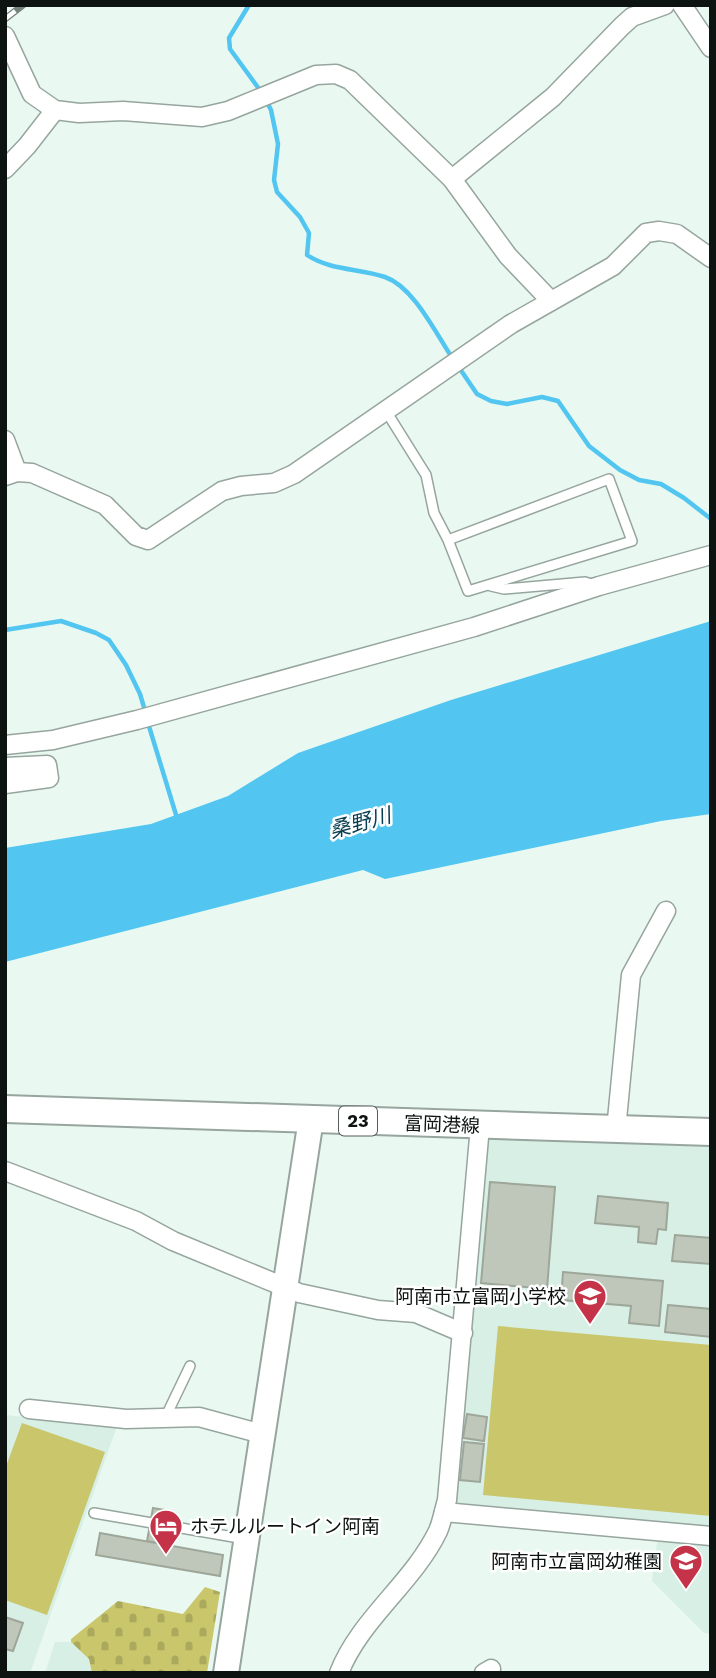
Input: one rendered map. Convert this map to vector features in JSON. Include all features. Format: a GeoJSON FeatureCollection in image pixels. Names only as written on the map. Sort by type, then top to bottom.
{"type":"FeatureCollection","features":[{"type":"Feature","properties":{"kind":"main road","name":"富岡港線"},"geometry":{"type":"LineString","coordinates":[[5,1109],[711,1132]]}},
{"type":"Feature","properties":{"kind":"street"},"geometry":{"type":"LineString","coordinates":[[452,180],[553,97],[630,11],[665,5]]}},
{"type":"Feature","properties":{"kind":"street"},"geometry":{"type":"LineString","coordinates":[[682,5],[711,48]]}},
{"type":"Feature","properties":{"kind":"street"},"geometry":{"type":"LineString","coordinates":[[5,36],[32,94],[55,110],[79,113],[123,111],[202,117],[228,111],[316,75],[336,74],[350,80],[452,180],[508,256],[551,301]]}},
{"type":"Feature","properties":{"kind":"street"},"geometry":{"type":"LineString","coordinates":[[5,169],[55,110]]}},
{"type":"Feature","properties":{"kind":"street"},"geometry":{"type":"LineString","coordinates":[[5,440],[11,474],[32,473],[105,505],[136,536],[148,540],[222,491],[274,483],[295,474],[511,324],[614,266],[646,233],[659,231],[677,234],[711,258]]}},
{"type":"Feature","properties":{"kind":"street"},"geometry":{"type":"LineString","coordinates":[[5,745],[52,740],[137,720],[474,627],[599,586],[711,555]]}},
{"type":"Feature","properties":{"kind":"street"},"geometry":{"type":"LineString","coordinates":[[5,766],[47,765],[49,778],[5,784]]}},
{"type":"Feature","properties":{"kind":"street"},"geometry":{"type":"LineString","coordinates":[[616,1130],[631,975],[666,911]]}},
{"type":"Feature","properties":{"kind":"street"},"geometry":{"type":"LineString","coordinates":[[226,1673],[311,1119]]}},
{"type":"Feature","properties":{"kind":"street"},"geometry":{"type":"LineString","coordinates":[[339,1673],[356,1640],[424,1553],[438,1531],[444,1512],[463,1333],[480,1126]]}},
{"type":"Feature","properties":{"kind":"street"},"geometry":{"type":"LineString","coordinates":[[5,1171],[136,1221],[173,1241],[299,1293],[378,1310],[416,1313],[463,1333]]}},
{"type":"Feature","properties":{"kind":"street"},"geometry":{"type":"LineString","coordinates":[[29,1409],[125,1419],[199,1417],[262,1434]]}},
{"type":"Feature","properties":{"kind":"street"},"geometry":{"type":"LineString","coordinates":[[444,1512],[711,1536]]}},
{"type":"Feature","properties":{"kind":"lane"},"geometry":{"type":"LineString","coordinates":[[386,411],[426,475],[435,513],[468,591],[632,541],[608,479],[447,540]]}},
{"type":"Feature","properties":{"kind":"lane"},"geometry":{"type":"LineString","coordinates":[[490,586],[504,589],[585,582],[599,586]]}},
{"type":"Feature","properties":{"kind":"lane"},"geometry":{"type":"LineString","coordinates":[[166,1416],[190,1366]]}},
{"type":"Feature","properties":{"kind":"lane"},"geometry":{"type":"LineString","coordinates":[[94,1513],[246,1540]]}},
{"type":"Feature","properties":{"kind":"shaded area","name":"阿南市立富岡小学校"},"geometry":{"type":"Polygon","coordinates":[[[485,1139],[711,1146],[711,1530],[454,1506],[485,1139]]]}},
{"type":"Feature","properties":{"kind":"shaded area"},"geometry":{"type":"Polygon","coordinates":[[[5,1415],[117,1426],[30,1673],[5,1673],[5,1415]]]}},
{"type":"Feature","properties":{"kind":"shaded area","name":"阿南市立富岡幼稚園"},"geometry":{"type":"Polygon","coordinates":[[[658,1535],[711,1541],[711,1634],[704,1633],[652,1581],[658,1535]]]}},
{"type":"Feature","properties":{"kind":"shaded area"},"geometry":{"type":"Polygon","coordinates":[[[55,1642],[71,1642],[89,1659],[92,1673],[45,1673],[55,1642]]]}},
{"type":"Feature","properties":{"kind":"green space"},"geometry":{"type":"Polygon","coordinates":[[[498,1326],[711,1345],[711,1516],[483,1495],[498,1326]]]}},
{"type":"Feature","properties":{"kind":"green space"},"geometry":{"type":"Polygon","coordinates":[[[22,1423],[105,1452],[47,1615],[5,1600],[5,1469],[22,1423]]]}},
{"type":"Feature","properties":{"kind":"green space"},"geometry":{"type":"Polygon","coordinates":[[[205,1587],[220,1592],[207,1673],[92,1673],[89,1659],[71,1642],[71,1639],[118,1601],[183,1614],[205,1587]]]}},
{"type":"Feature","properties":{"kind":"water","name":"桑野川"},"geometry":{"type":"Polygon","coordinates":[[[711,621],[711,814],[661,821],[385,879],[363,870],[5,962],[5,848],[151,824],[228,796],[298,753],[451,700],[711,621]]]}},
{"type":"Feature","properties":{"kind":"building"},"geometry":{"type":"Polygon","coordinates":[[[490,1182],[555,1187],[547,1289],[481,1283],[490,1182]]]}},
{"type":"Feature","properties":{"kind":"building"},"geometry":{"type":"Polygon","coordinates":[[[598,1196],[668,1203],[666,1230],[658,1229],[656,1244],[638,1242],[639,1227],[595,1223],[598,1196]]]}},
{"type":"Feature","properties":{"kind":"building"},"geometry":{"type":"Polygon","coordinates":[[[675,1235],[711,1238],[711,1264],[672,1261],[675,1235]]]}},
{"type":"Feature","properties":{"kind":"building"},"geometry":{"type":"Polygon","coordinates":[[[563,1272],[663,1281],[659,1326],[629,1323],[631,1306],[561,1300],[563,1272]]]}},
{"type":"Feature","properties":{"kind":"building"},"geometry":{"type":"Polygon","coordinates":[[[668,1305],[711,1309],[711,1337],[665,1332],[668,1305]]]}},
{"type":"Feature","properties":{"kind":"building"},"geometry":{"type":"Polygon","coordinates":[[[467,1414],[487,1417],[484,1441],[463,1438],[467,1414]]]}},
{"type":"Feature","properties":{"kind":"building"},"geometry":{"type":"Polygon","coordinates":[[[464,1442],[484,1444],[480,1482],[460,1480],[464,1442]]]}},
{"type":"Feature","properties":{"kind":"building"},"geometry":{"type":"Polygon","coordinates":[[[153,1508],[171,1511],[165,1545],[147,1541],[153,1508]]]}},
{"type":"Feature","properties":{"kind":"building"},"geometry":{"type":"Polygon","coordinates":[[[100,1533],[223,1555],[220,1576],[96,1555],[100,1533]]]}},
{"type":"Feature","properties":{"kind":"building"},"geometry":{"type":"Polygon","coordinates":[[[5,1617],[23,1623],[13,1651],[5,1649],[5,1617]]]}},
{"type":"Feature","properties":{"kind":"waterway"},"geometry":{"type":"LineString","coordinates":[[249,5],[229,38],[230,49],[262,93]]}},
{"type":"Feature","properties":{"kind":"waterway"},"geometry":{"type":"LineString","coordinates":[[266,100],[271,110],[278,144],[274,180],[277,192],[300,217],[309,233],[307,255],[335,267],[375,274],[396,282],[424,312],[453,359]]}},
{"type":"Feature","properties":{"kind":"waterway"},"geometry":{"type":"LineString","coordinates":[[458,366],[477,394],[491,401],[507,404],[542,397],[558,401],[589,446],[620,470],[639,480],[661,484],[711,519]]}},
{"type":"Feature","properties":{"kind":"waterway"},"geometry":{"type":"LineString","coordinates":[[5,630],[61,621],[109,640],[126,665],[146,714]]}},
{"type":"Feature","properties":{"kind":"waterway"},"geometry":{"type":"LineString","coordinates":[[148,723],[177,818]]}},
{"type":"Feature","properties":{"kind":"railway"},"geometry":{"type":"LineString","coordinates":[[5,19],[23,5]]}},
{"type":"Feature","properties":{"kind":"place","name":"阿南市立富岡小学校"},"geometry":{"type":"Point","coordinates":[590,1326]}},
{"type":"Feature","properties":{"kind":"place","name":"ホテルルートイン阿南"},"geometry":{"type":"Point","coordinates":[166,1556]}},
{"type":"Feature","properties":{"kind":"place","name":"阿南市立富岡幼稚園"},"geometry":{"type":"Point","coordinates":[686,1591]}}]}
